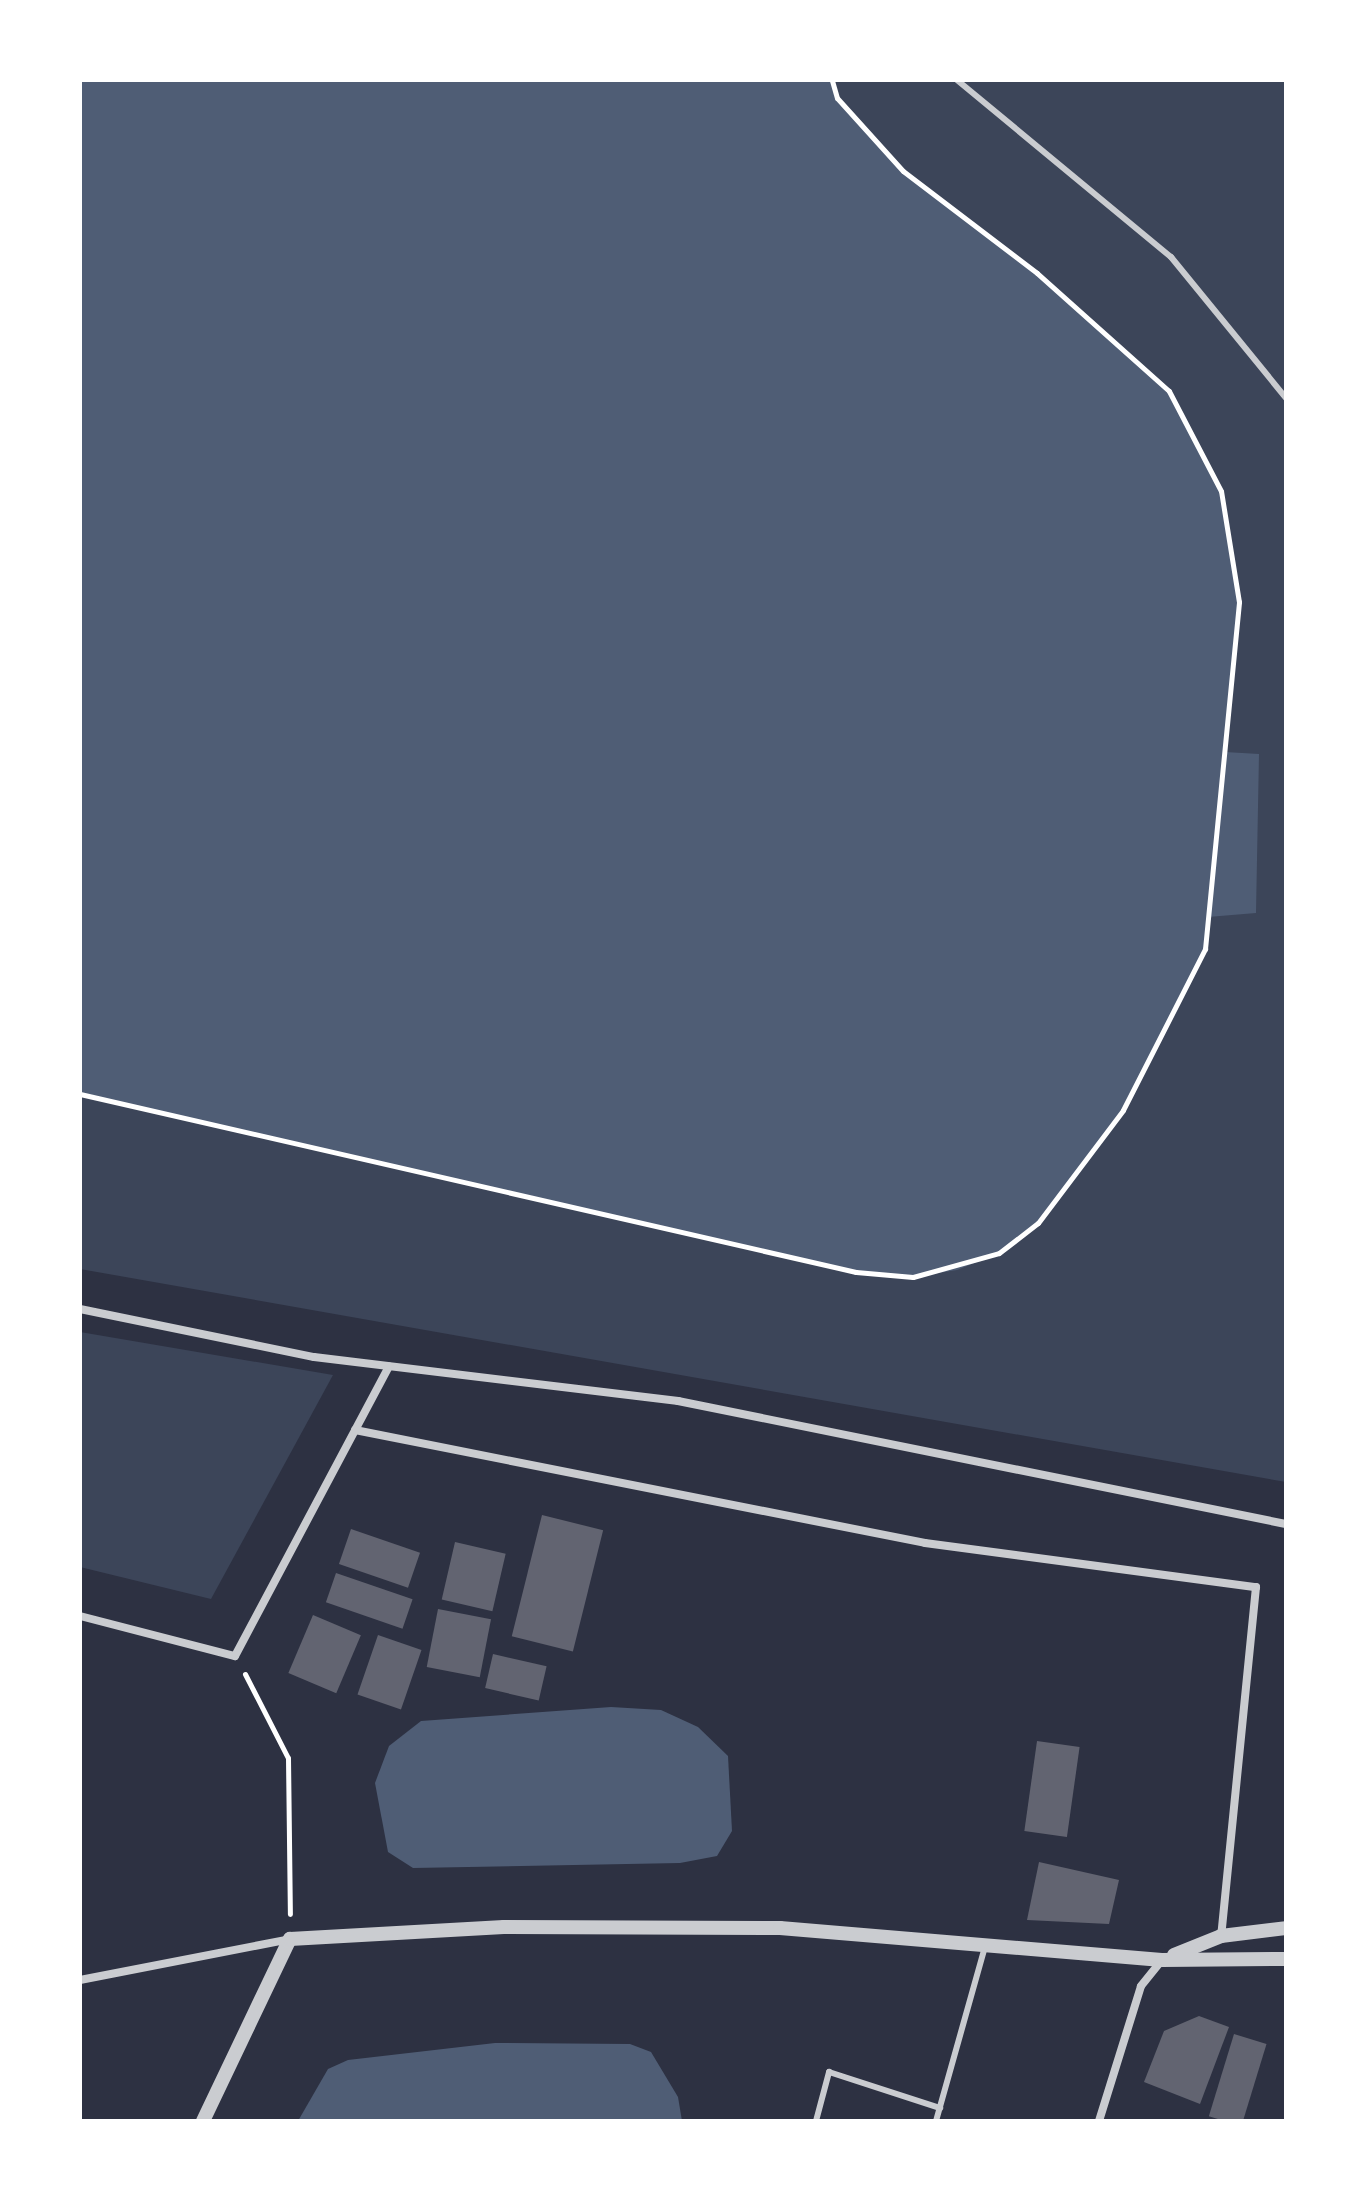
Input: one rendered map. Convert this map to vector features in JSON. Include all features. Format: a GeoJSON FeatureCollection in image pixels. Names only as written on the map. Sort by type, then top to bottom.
{"type":"FeatureCollection","features":[{"type":"Feature","properties":{"kind":"street"},"geometry":{"type":"LineString","coordinates":[[80,1309],[389,1366],[678,1401],[1286,1524]]}},
{"type":"Feature","properties":{"kind":"street"},"geometry":{"type":"LineString","coordinates":[[80,1616],[235,1656],[389,1366]]}},
{"type":"Feature","properties":{"kind":"street"},"geometry":{"type":"LineString","coordinates":[[355,1430],[925,1543],[1256,1587],[1221,1936]]}},
{"type":"Feature","properties":{"kind":"street"},"geometry":{"type":"LineString","coordinates":[[80,1980],[290,1939],[620,1926],[987,1941],[1162,1960],[1286,1959]]}},
{"type":"Feature","properties":{"kind":"street"},"geometry":{"type":"LineString","coordinates":[[1099,2121],[1141,1986],[1162,1960],[1221,1936],[1286,1928]]}},
{"type":"Feature","properties":{"kind":"street"},"geometry":{"type":"LineString","coordinates":[[203,2121],[290,1939]]}},
{"type":"Feature","properties":{"kind":"lane"},"geometry":{"type":"LineString","coordinates":[[957,80],[1171,257],[1286,398]]}},
{"type":"Feature","properties":{"kind":"lane"},"geometry":{"type":"LineString","coordinates":[[936,2121],[987,1941]]}},
{"type":"Feature","properties":{"kind":"lane"},"geometry":{"type":"LineString","coordinates":[[816,2121],[829,2072],[940,2108]]}},
{"type":"Feature","properties":{"kind":"path"},"geometry":{"type":"LineString","coordinates":[[80,1094],[856,1272],[913,1277],[999,1253],[1038,1223],[1123,1110],[1205,949],[1239,602],[1221,491],[1169,391],[1037,273],[903,171],[837,98],[832,80]]}},
{"type":"Feature","properties":{"kind":"path"},"geometry":{"type":"LineString","coordinates":[[235,1656],[288,1758],[290,1939]]}},
{"type":"Feature","properties":{"kind":"shaded area"},"geometry":{"type":"Polygon","coordinates":[[[80,80],[1286,80],[1286,1482],[80,1269],[80,80]]]}},
{"type":"Feature","properties":{"kind":"shaded area"},"geometry":{"type":"Polygon","coordinates":[[[80,80],[832,80],[837,98],[903,171],[1037,273],[1169,391],[1221,491],[1239,602],[1225,752],[1259,754],[1256,913],[1208,917],[1205,949],[1123,1110],[1038,1223],[999,1253],[957,1270],[913,1277],[856,1272],[80,1094],[80,80]]]}},
{"type":"Feature","properties":{"kind":"shaded area"},"geometry":{"type":"Polygon","coordinates":[[[80,1332],[333,1375],[211,1599],[80,1567],[80,1332]]]}},
{"type":"Feature","properties":{"kind":"shaded area"},"geometry":{"type":"Polygon","coordinates":[[[611,1707],[661,1710],[698,1727],[728,1756],[732,1831],[717,1856],[680,1863],[413,1868],[388,1852],[375,1783],[389,1746],[421,1721],[611,1707]]]}},
{"type":"Feature","properties":{"kind":"shaded area"},"geometry":{"type":"Polygon","coordinates":[[[495,2043],[630,2044],[651,2052],[678,2097],[682,2121],[298,2121],[328,2069],[348,2060],[495,2043]]]}},
{"type":"Feature","properties":{"kind":"building"},"geometry":{"type":"Polygon","coordinates":[[[542,1515],[603,1530],[573,1652],[512,1636],[542,1515]]]}},
{"type":"Feature","properties":{"kind":"building"},"geometry":{"type":"Polygon","coordinates":[[[351,1529],[420,1553],[408,1588],[339,1564],[351,1529]]]}},
{"type":"Feature","properties":{"kind":"building"},"geometry":{"type":"Polygon","coordinates":[[[455,1542],[506,1554],[492,1611],[442,1599],[455,1542]]]}},
{"type":"Feature","properties":{"kind":"building"},"geometry":{"type":"Polygon","coordinates":[[[336,1573],[413,1599],[402,1629],[326,1602],[336,1573]]]}},
{"type":"Feature","properties":{"kind":"building"},"geometry":{"type":"Polygon","coordinates":[[[438,1609],[491,1619],[480,1677],[427,1667],[438,1609]]]}},
{"type":"Feature","properties":{"kind":"building"},"geometry":{"type":"Polygon","coordinates":[[[313,1615],[361,1635],[336,1693],[288,1673],[313,1615]]]}},
{"type":"Feature","properties":{"kind":"building"},"geometry":{"type":"Polygon","coordinates":[[[378,1635],[421,1650],[401,1710],[357,1695],[378,1635]]]}},
{"type":"Feature","properties":{"kind":"building"},"geometry":{"type":"Polygon","coordinates":[[[493,1654],[547,1666],[539,1700],[485,1688],[493,1654]]]}},
{"type":"Feature","properties":{"kind":"building"},"geometry":{"type":"Polygon","coordinates":[[[1037,1741],[1080,1747],[1067,1837],[1024,1831],[1037,1741]]]}},
{"type":"Feature","properties":{"kind":"building"},"geometry":{"type":"Polygon","coordinates":[[[1039,1862],[1119,1880],[1109,1924],[1027,1920],[1039,1862]]]}},
{"type":"Feature","properties":{"kind":"building"},"geometry":{"type":"Polygon","coordinates":[[[1199,2016],[1229,2027],[1200,2104],[1144,2082],[1164,2031],[1199,2016]]]}},
{"type":"Feature","properties":{"kind":"building"},"geometry":{"type":"Polygon","coordinates":[[[1234,2034],[1267,2044],[1243,2121],[1224,2121],[1209,2116],[1234,2034]]]}}]}
